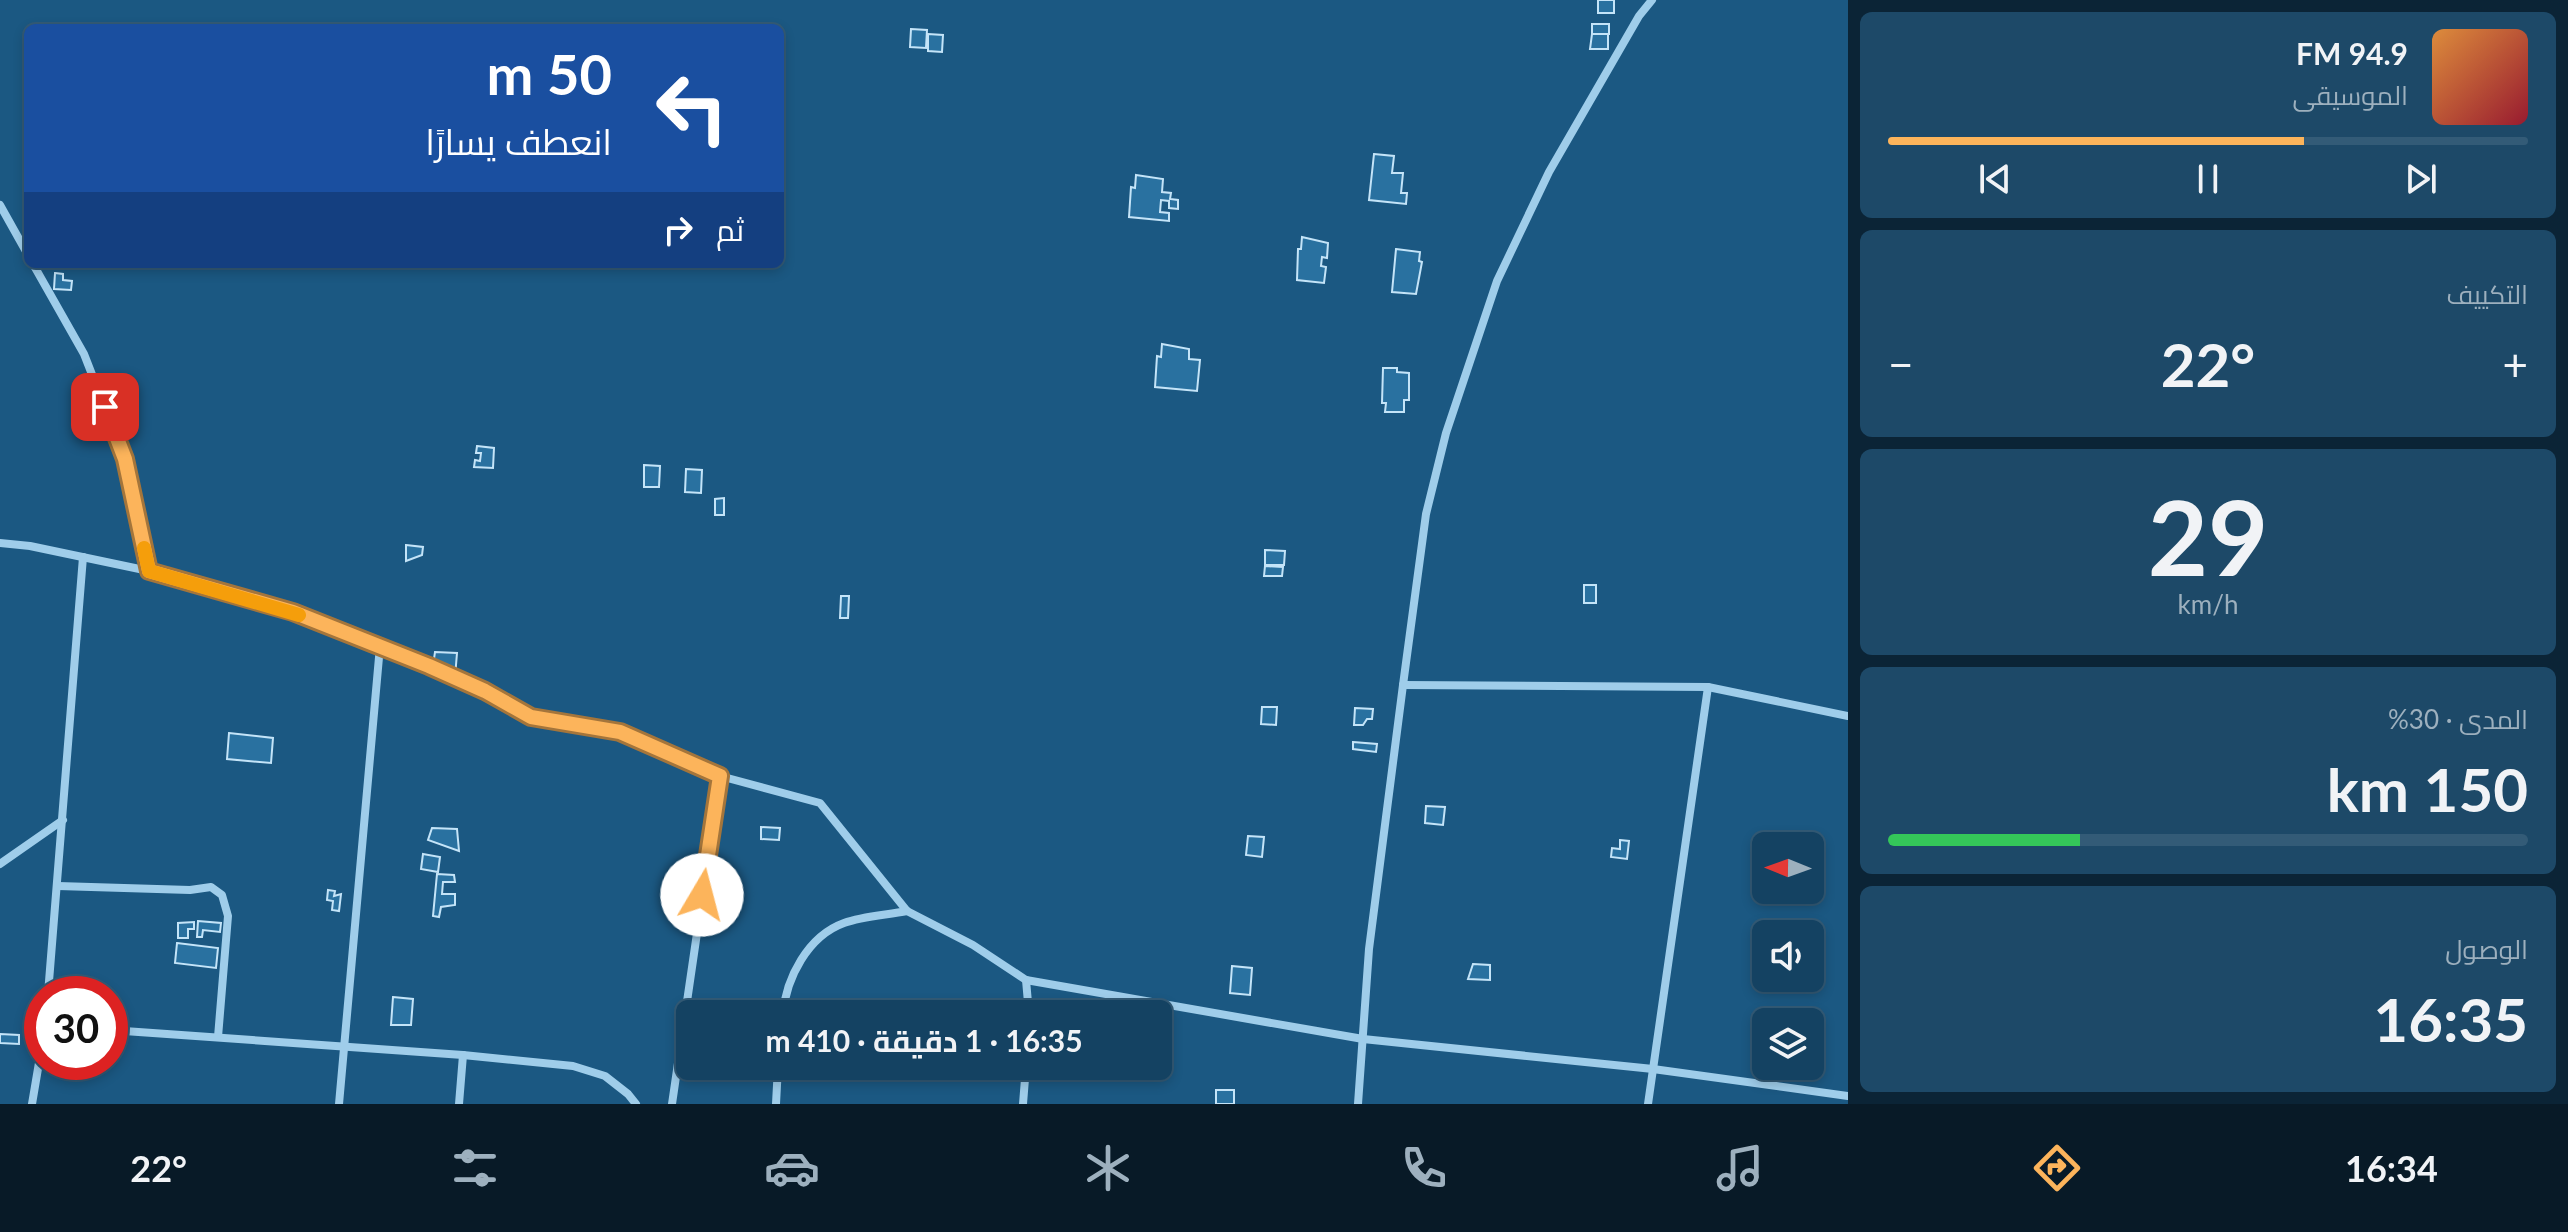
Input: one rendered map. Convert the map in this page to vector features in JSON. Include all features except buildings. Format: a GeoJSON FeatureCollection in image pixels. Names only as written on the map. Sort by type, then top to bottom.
{"type":"FeatureCollection","features":[{"type":"Feature","properties":{"kind":"street"},"geometry":{"type":"LineString","coordinates":[[1358,1104],[1369,949],[1403,685],[1426,514],[1446,433],[1497,281],[1549,172],[1639,16],[1652,0]]}},
{"type":"Feature","properties":{"kind":"street"},"geometry":{"type":"LineString","coordinates":[[0,205],[24,248]]}},
{"type":"Feature","properties":{"kind":"street"},"geometry":{"type":"LineString","coordinates":[[35,268],[84,354],[125,459],[149,571]]}},
{"type":"Feature","properties":{"kind":"street"},"geometry":{"type":"LineString","coordinates":[[0,543],[30,546],[149,571],[293,612],[485,691],[531,717],[620,732],[720,776],[820,803],[907,911],[973,945],[1026,980],[1363,1039],[1653,1069],[1848,1096]]}},
{"type":"Feature","properties":{"kind":"street"},"geometry":{"type":"LineString","coordinates":[[50,976],[83,557]]}},
{"type":"Feature","properties":{"kind":"street"},"geometry":{"type":"LineString","coordinates":[[339,1104],[380,646]]}},
{"type":"Feature","properties":{"kind":"street"},"geometry":{"type":"LineString","coordinates":[[1403,685],[1708,687],[1848,716]]}},
{"type":"Feature","properties":{"kind":"street"},"geometry":{"type":"LineString","coordinates":[[1648,1104],[1708,687]]}},
{"type":"Feature","properties":{"kind":"street"},"geometry":{"type":"LineString","coordinates":[[672,1104],[720,776]]}},
{"type":"Feature","properties":{"kind":"street"},"geometry":{"type":"LineString","coordinates":[[0,864],[63,820]]}},
{"type":"Feature","properties":{"kind":"street"},"geometry":{"type":"LineString","coordinates":[[58,886],[190,890],[211,887],[222,895],[228,916],[218,1037]]}},
{"type":"Feature","properties":{"kind":"street"},"geometry":{"type":"LineString","coordinates":[[785,1000],[796,968],[812,943],[843,923],[907,911]]}},
{"type":"Feature","properties":{"kind":"street"},"geometry":{"type":"LineString","coordinates":[[1026,980],[1028,1000]]}},
{"type":"Feature","properties":{"kind":"street"},"geometry":{"type":"LineString","coordinates":[[128,1031],[573,1066],[605,1076],[636,1104]]}},
{"type":"Feature","properties":{"kind":"street"},"geometry":{"type":"LineString","coordinates":[[459,1104],[463,1055]]}},
{"type":"Feature","properties":{"kind":"street"},"geometry":{"type":"LineString","coordinates":[[32,1104],[36,1080]]}},
{"type":"Feature","properties":{"kind":"street"},"geometry":{"type":"LineString","coordinates":[[776,1104],[777,1080]]}},
{"type":"Feature","properties":{"kind":"street"},"geometry":{"type":"LineString","coordinates":[[1023,1104],[1025,1080]]}},
{"type":"Feature","properties":{"kind":"slow traffic"},"geometry":{"type":"LineString","coordinates":[[144,548],[149,571],[299,615]]}},
{"type":"Feature","properties":{"kind":"route"},"geometry":{"type":"LineString","coordinates":[[105,407],[125,459],[149,571],[293,612],[429,666],[485,691],[531,717],[620,732],[720,776],[702,895]]}}]}
